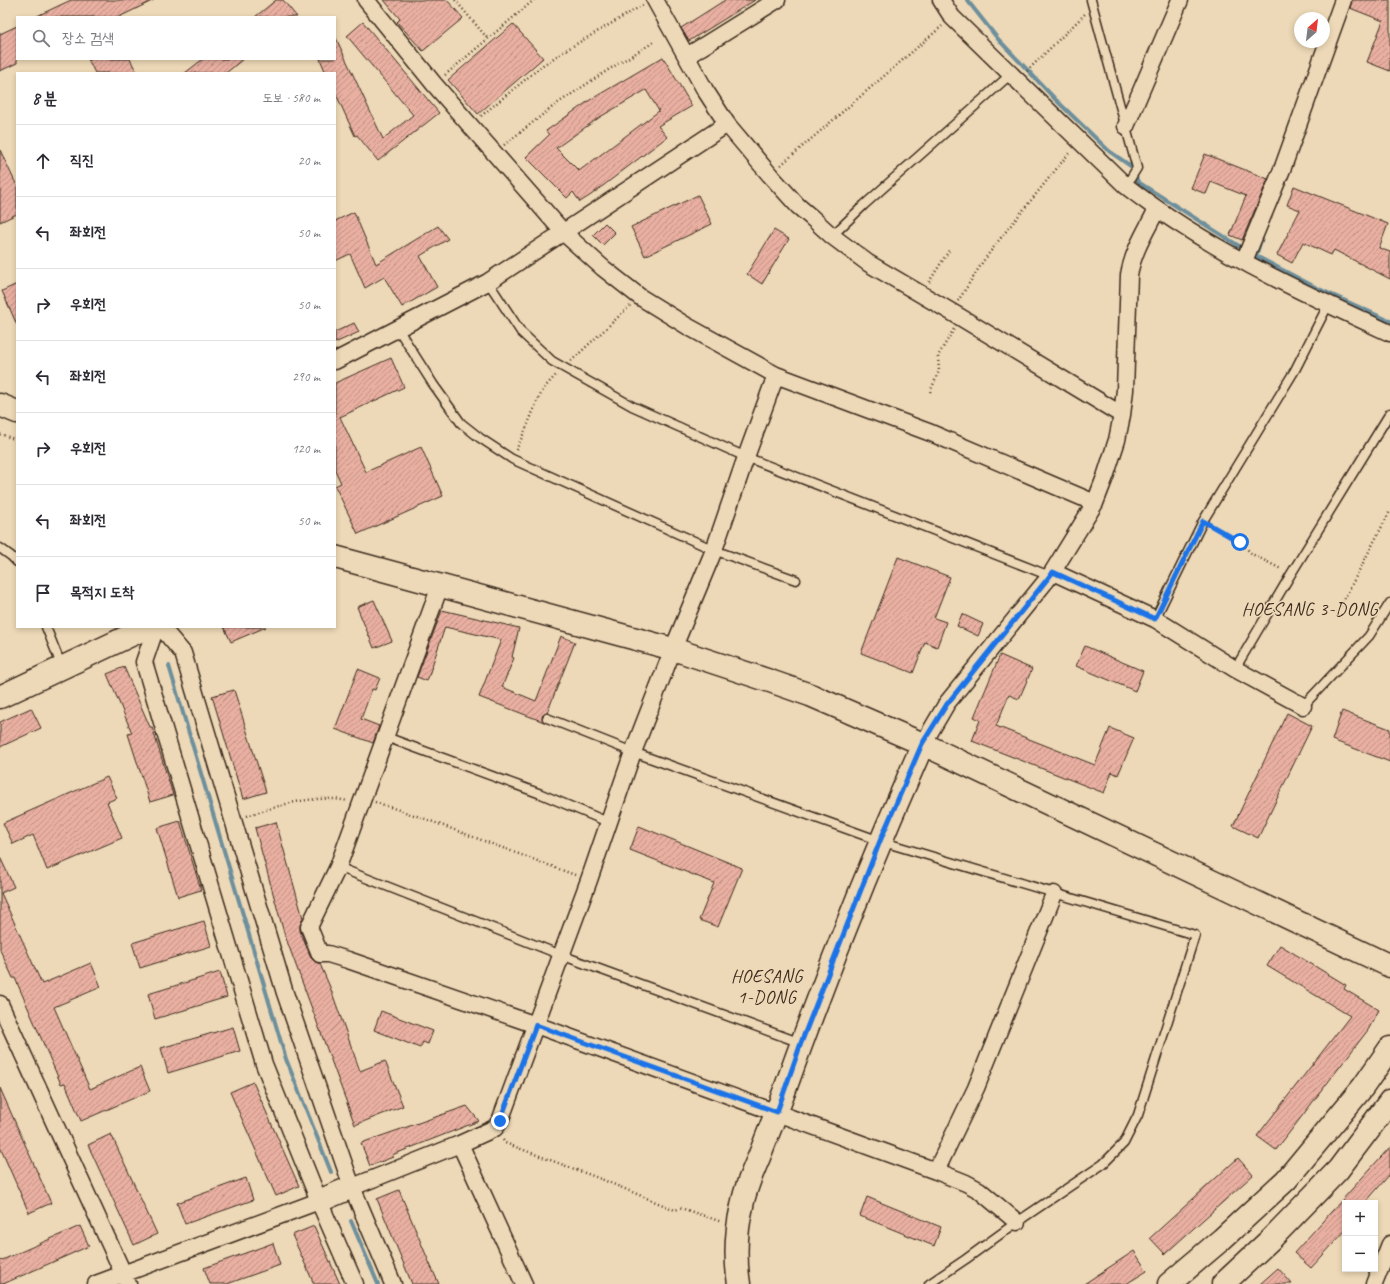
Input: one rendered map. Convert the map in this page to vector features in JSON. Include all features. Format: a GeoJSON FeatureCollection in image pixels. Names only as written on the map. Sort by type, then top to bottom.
{"type":"FeatureCollection","features":[{"type":"Feature","properties":{"kind":"street"},"geometry":{"type":"LineString","coordinates":[[366,0],[469,126],[564,233],[603,268],[640,297],[687,326],[776,375],[931,432],[1095,503]]}},
{"type":"Feature","properties":{"kind":"street"},"geometry":{"type":"LineString","coordinates":[[687,56],[777,0]]}},
{"type":"Feature","properties":{"kind":"street"},"geometry":{"type":"LineString","coordinates":[[941,0],[952,17],[1126,186],[1157,209],[1244,262],[1328,305],[1390,333]]}},
{"type":"Feature","properties":{"kind":"street"},"geometry":{"type":"LineString","coordinates":[[1126,126],[1180,0]]}},
{"type":"Feature","properties":{"kind":"street"},"geometry":{"type":"LineString","coordinates":[[1244,262],[1283,167],[1343,0]]}},
{"type":"Feature","properties":{"kind":"street"},"geometry":{"type":"LineString","coordinates":[[650,2],[687,56],[705,90],[727,124],[798,206],[832,236],[868,263],[956,314],[1122,415]]}},
{"type":"Feature","properties":{"kind":"street"},"geometry":{"type":"LineString","coordinates":[[336,360],[488,282],[727,124]]}},
{"type":"Feature","properties":{"kind":"street"},"geometry":{"type":"LineString","coordinates":[[739,1284],[737,1254],[738,1228],[747,1186],[777,1112],[801,1043],[880,841],[922,744],[947,704],[1052,574],[1095,503],[1117,440],[1122,415],[1125,390],[1129,274],[1135,251],[1157,209]]}},
{"type":"Feature","properties":{"kind":"street"},"geometry":{"type":"LineString","coordinates":[[96,1284],[126,1279],[460,1144],[495,1128],[500,1121],[536,1025],[633,752],[673,649],[714,550],[776,375]]}},
{"type":"Feature","properties":{"kind":"street"},"geometry":{"type":"LineString","coordinates":[[0,405],[16,412]]}},
{"type":"Feature","properties":{"kind":"street"},"geometry":{"type":"LineString","coordinates":[[336,557],[673,649],[803,693],[922,744],[1390,966]]}},
{"type":"Feature","properties":{"kind":"street"},"geometry":{"type":"LineString","coordinates":[[1052,574],[1155,619],[1235,669],[1303,706]]}},
{"type":"Feature","properties":{"kind":"street"},"geometry":{"type":"LineString","coordinates":[[440,586],[338,867],[309,927],[320,954],[328,954],[348,960],[536,1025],[936,1171],[979,1190],[1017,1222]]}},
{"type":"Feature","properties":{"kind":"street"},"geometry":{"type":"LineString","coordinates":[[0,697],[146,628]]}},
{"type":"Feature","properties":{"kind":"street"},"geometry":{"type":"LineString","coordinates":[[156,628],[144,662],[264,1064],[319,1201],[355,1284]]}},
{"type":"Feature","properties":{"kind":"street"},"geometry":{"type":"LineString","coordinates":[[162,628],[183,653],[285,992],[348,1189],[393,1284]]}},
{"type":"Feature","properties":{"kind":"street"},"geometry":{"type":"LineString","coordinates":[[936,1171],[976,1088],[1054,894]]}},
{"type":"Feature","properties":{"kind":"street"},"geometry":{"type":"LineString","coordinates":[[0,1004],[126,1279]]}},
{"type":"Feature","properties":{"kind":"street"},"geometry":{"type":"LineString","coordinates":[[1169,1284],[1222,1239],[1286,1180],[1363,1088],[1390,1048]]}},
{"type":"Feature","properties":{"kind":"street"},"geometry":{"type":"LineString","coordinates":[[1223,1284],[1270,1240],[1338,1170],[1390,1101]]}},
{"type":"Feature","properties":{"kind":"street"},"geometry":{"type":"LineString","coordinates":[[460,1144],[524,1284]]}},
{"type":"Feature","properties":{"kind":"street"},"geometry":{"type":"LineString","coordinates":[[1374,1284],[1390,1244]]}},
{"type":"Feature","properties":{"kind":"lane"},"geometry":{"type":"LineString","coordinates":[[1092,3],[1137,168],[1126,186]]}},
{"type":"Feature","properties":{"kind":"lane"},"geometry":{"type":"LineString","coordinates":[[832,236],[864,205],[1015,77]]}},
{"type":"Feature","properties":{"kind":"lane"},"geometry":{"type":"LineString","coordinates":[[488,282],[521,332],[552,362],[632,406],[746,458],[1052,574]]}},
{"type":"Feature","properties":{"kind":"lane"},"geometry":{"type":"LineString","coordinates":[[1155,619],[1203,521],[1295,370],[1328,305]]}},
{"type":"Feature","properties":{"kind":"lane"},"geometry":{"type":"LineString","coordinates":[[398,329],[433,384],[461,423],[480,438],[512,459],[714,550],[796,580]]}},
{"type":"Feature","properties":{"kind":"lane"},"geometry":{"type":"LineString","coordinates":[[1235,669],[1291,574],[1390,413]]}},
{"type":"Feature","properties":{"kind":"lane"},"geometry":{"type":"LineString","coordinates":[[0,548],[16,561]]}},
{"type":"Feature","properties":{"kind":"lane"},"geometry":{"type":"LineString","coordinates":[[1303,706],[1369,636],[1390,603]]}},
{"type":"Feature","properties":{"kind":"lane"},"geometry":{"type":"LineString","coordinates":[[46,628],[63,667]]}},
{"type":"Feature","properties":{"kind":"lane"},"geometry":{"type":"LineString","coordinates":[[547,718],[633,752],[880,841],[1195,935],[1138,1115],[1124,1143],[1103,1164],[929,1284]]}},
{"type":"Feature","properties":{"kind":"lane"},"geometry":{"type":"LineString","coordinates":[[386,737],[541,794],[608,822]]}},
{"type":"Feature","properties":{"kind":"lane"},"geometry":{"type":"LineString","coordinates":[[338,867],[561,955],[801,1043]]}},
{"type":"Feature","properties":{"kind":"path"},"geometry":{"type":"LineString","coordinates":[[454,0],[488,39]]}},
{"type":"Feature","properties":{"kind":"path"},"geometry":{"type":"LineString","coordinates":[[434,84],[534,0]]}},
{"type":"Feature","properties":{"kind":"path"},"geometry":{"type":"LineString","coordinates":[[469,126],[543,65],[566,50],[650,2]]}},
{"type":"Feature","properties":{"kind":"path"},"geometry":{"type":"LineString","coordinates":[[1015,77],[1092,3]]}},
{"type":"Feature","properties":{"kind":"path"},"geometry":{"type":"LineString","coordinates":[[770,175],[952,17]]}},
{"type":"Feature","properties":{"kind":"path"},"geometry":{"type":"LineString","coordinates":[[494,153],[555,105],[654,42]]}},
{"type":"Feature","properties":{"kind":"path"},"geometry":{"type":"LineString","coordinates":[[930,392],[939,371],[938,356],[956,314],[984,260],[1080,140]]}},
{"type":"Feature","properties":{"kind":"path"},"geometry":{"type":"LineString","coordinates":[[921,294],[950,249]]}},
{"type":"Feature","properties":{"kind":"path"},"geometry":{"type":"LineString","coordinates":[[0,434],[16,440]]}},
{"type":"Feature","properties":{"kind":"path"},"geometry":{"type":"LineString","coordinates":[[1337,613],[1390,511]]}},
{"type":"Feature","properties":{"kind":"path"},"geometry":{"type":"LineString","coordinates":[[1203,521],[1240,542],[1252,554],[1291,574]]}},
{"type":"Feature","properties":{"kind":"path"},"geometry":{"type":"LineString","coordinates":[[234,821],[278,806],[317,799],[362,802],[420,817],[588,880]]}},
{"type":"Feature","properties":{"kind":"path"},"geometry":{"type":"LineString","coordinates":[[495,1128],[505,1143],[601,1179],[675,1210],[681,1208],[738,1228]]}},
{"type":"Feature","properties":{"kind":"building"},"geometry":{"type":"Polygon","coordinates":[[[71,0],[154,0],[121,16],[37,16],[71,0]]]}},
{"type":"Feature","properties":{"kind":"building"},"geometry":{"type":"Polygon","coordinates":[[[276,0],[283,0],[296,16],[256,16],[276,0]]]}},
{"type":"Feature","properties":{"kind":"building"},"geometry":{"type":"Polygon","coordinates":[[[384,0],[447,0],[463,18],[423,51],[397,22],[400,19],[384,0]]]}},
{"type":"Feature","properties":{"kind":"building"},"geometry":{"type":"Polygon","coordinates":[[[725,0],[755,0],[689,41],[681,28],[725,0]]]}},
{"type":"Feature","properties":{"kind":"building"},"geometry":{"type":"Polygon","coordinates":[[[1352,0],[1390,0],[1390,71],[1367,62],[1383,21],[1350,8],[1352,0]]]}},
{"type":"Feature","properties":{"kind":"building"},"geometry":{"type":"Polygon","coordinates":[[[363,22],[439,113],[378,161],[357,135],[355,136],[336,94],[336,72],[326,72],[320,60],[336,60],[336,38],[383,139],[413,115],[347,36],[363,22]]]}},
{"type":"Feature","properties":{"kind":"building"},"geometry":{"type":"Polygon","coordinates":[[[513,24],[543,58],[478,114],[448,80],[513,24]]]}},
{"type":"Feature","properties":{"kind":"building"},"geometry":{"type":"Polygon","coordinates":[[[16,26],[17,63],[0,71],[0,34],[16,26]]]}},
{"type":"Feature","properties":{"kind":"building"},"geometry":{"type":"Polygon","coordinates":[[[663,57],[692,106],[658,126],[667,137],[580,202],[573,192],[567,198],[526,157],[549,135],[546,131],[590,100],[663,57]],[[646,90],[600,117],[556,148],[579,171],[659,111],[646,90]]]}},
{"type":"Feature","properties":{"kind":"building"},"geometry":{"type":"Polygon","coordinates":[[[88,60],[130,60],[136,72],[94,72],[88,60]]]}},
{"type":"Feature","properties":{"kind":"building"},"geometry":{"type":"Polygon","coordinates":[[[202,60],[242,60],[227,72],[186,72],[202,60]]]}},
{"type":"Feature","properties":{"kind":"building"},"geometry":{"type":"Polygon","coordinates":[[[0,150],[16,184],[16,214],[0,222],[0,150]]]}},
{"type":"Feature","properties":{"kind":"building"},"geometry":{"type":"Polygon","coordinates":[[[1205,154],[1268,179],[1242,240],[1230,235],[1246,196],[1211,182],[1206,194],[1191,188],[1205,154]]]}},
{"type":"Feature","properties":{"kind":"building"},"geometry":{"type":"Polygon","coordinates":[[[1294,186],[1388,224],[1379,248],[1390,252],[1390,279],[1334,250],[1331,255],[1303,242],[1292,263],[1277,255],[1300,210],[1287,205],[1294,186]]]}},
{"type":"Feature","properties":{"kind":"building"},"geometry":{"type":"Polygon","coordinates":[[[698,195],[712,224],[645,256],[631,227],[698,195]]]}},
{"type":"Feature","properties":{"kind":"building"},"geometry":{"type":"Polygon","coordinates":[[[354,212],[376,264],[438,226],[448,239],[420,256],[437,287],[402,307],[384,277],[365,288],[350,254],[336,261],[336,221],[354,212]]]}},
{"type":"Feature","properties":{"kind":"building"},"geometry":{"type":"Polygon","coordinates":[[[605,223],[615,233],[603,245],[593,235],[605,223]]]}},
{"type":"Feature","properties":{"kind":"building"},"geometry":{"type":"Polygon","coordinates":[[[774,230],[789,239],[762,284],[747,274],[774,230]]]}},
{"type":"Feature","properties":{"kind":"building"},"geometry":{"type":"Polygon","coordinates":[[[16,284],[16,323],[2,291],[16,284]]]}},
{"type":"Feature","properties":{"kind":"building"},"geometry":{"type":"Polygon","coordinates":[[[354,323],[359,332],[336,343],[336,332],[354,323]]]}},
{"type":"Feature","properties":{"kind":"building"},"geometry":{"type":"Polygon","coordinates":[[[391,358],[404,387],[340,417],[366,472],[421,447],[443,496],[358,534],[336,488],[336,486],[341,483],[336,472],[336,383],[391,358]]]}},
{"type":"Feature","properties":{"kind":"building"},"geometry":{"type":"Polygon","coordinates":[[[898,557],[950,577],[934,618],[946,622],[937,647],[925,642],[913,673],[861,653],[898,557]]]}},
{"type":"Feature","properties":{"kind":"building"},"geometry":{"type":"Polygon","coordinates":[[[374,600],[392,641],[374,648],[357,607],[374,600]]]}},
{"type":"Feature","properties":{"kind":"building"},"geometry":{"type":"Polygon","coordinates":[[[442,610],[519,628],[512,657],[514,658],[502,687],[536,701],[561,636],[575,642],[547,713],[544,713],[542,716],[544,722],[479,697],[501,640],[445,627],[427,681],[417,677],[442,610]]]}},
{"type":"Feature","properties":{"kind":"building"},"geometry":{"type":"Polygon","coordinates":[[[962,614],[983,624],[978,636],[957,626],[962,614]]]}},
{"type":"Feature","properties":{"kind":"building"},"geometry":{"type":"Polygon","coordinates":[[[224,628],[264,628],[231,642],[224,628]]]}},
{"type":"Feature","properties":{"kind":"building"},"geometry":{"type":"Polygon","coordinates":[[[1085,646],[1143,671],[1135,691],[1076,666],[1085,646]]]}},
{"type":"Feature","properties":{"kind":"building"},"geometry":{"type":"Polygon","coordinates":[[[1000,655],[1032,669],[1019,699],[1009,695],[996,726],[1095,765],[1110,728],[1134,738],[1118,775],[1112,772],[1104,793],[972,741],[980,720],[974,717],[1000,655]]]}},
{"type":"Feature","properties":{"kind":"building"},"geometry":{"type":"Polygon","coordinates":[[[124,667],[150,727],[152,727],[173,795],[150,802],[128,734],[132,733],[107,674],[124,667]]]}},
{"type":"Feature","properties":{"kind":"building"},"geometry":{"type":"Polygon","coordinates":[[[358,669],[380,678],[375,690],[372,689],[361,719],[379,726],[373,743],[335,729],[358,669]]]}},
{"type":"Feature","properties":{"kind":"building"},"geometry":{"type":"Polygon","coordinates":[[[234,690],[266,792],[243,799],[212,696],[234,690]]]}},
{"type":"Feature","properties":{"kind":"building"},"geometry":{"type":"Polygon","coordinates":[[[31,708],[41,728],[0,747],[0,722],[31,708]]]}},
{"type":"Feature","properties":{"kind":"building"},"geometry":{"type":"Polygon","coordinates":[[[1342,711],[1390,729],[1390,762],[1332,740],[1342,711]]]}},
{"type":"Feature","properties":{"kind":"building"},"geometry":{"type":"Polygon","coordinates":[[[1287,713],[1312,726],[1258,838],[1233,826],[1287,713]]]}},
{"type":"Feature","properties":{"kind":"building"},"geometry":{"type":"Polygon","coordinates":[[[107,777],[117,798],[107,802],[122,838],[47,870],[33,835],[13,844],[3,823],[107,777]]]}},
{"type":"Feature","properties":{"kind":"building"},"geometry":{"type":"Polygon","coordinates":[[[180,821],[201,890],[178,897],[157,828],[180,821]]]}},
{"type":"Feature","properties":{"kind":"building"},"geometry":{"type":"Polygon","coordinates":[[[276,822],[303,918],[300,931],[311,958],[320,964],[330,987],[360,1071],[385,1061],[403,1106],[355,1125],[284,933],[255,828],[276,822]]]}},
{"type":"Feature","properties":{"kind":"building"},"geometry":{"type":"Polygon","coordinates":[[[639,826],[742,868],[718,927],[699,920],[714,883],[630,850],[639,826]]]}},
{"type":"Feature","properties":{"kind":"building"},"geometry":{"type":"Polygon","coordinates":[[[0,857],[14,887],[1,893],[42,984],[91,963],[101,987],[54,1007],[90,1089],[140,1067],[150,1091],[81,1121],[65,1083],[61,1084],[15,978],[13,978],[0,950],[0,857]]]}},
{"type":"Feature","properties":{"kind":"building"},"geometry":{"type":"Polygon","coordinates":[[[204,921],[211,946],[140,968],[132,943],[204,921]]]}},
{"type":"Feature","properties":{"kind":"building"},"geometry":{"type":"Polygon","coordinates":[[[1280,945],[1346,985],[1344,989],[1379,1010],[1368,1030],[1276,1150],[1257,1136],[1350,1016],[1267,966],[1280,945]]]}},
{"type":"Feature","properties":{"kind":"building"},"geometry":{"type":"Polygon","coordinates":[[[220,972],[227,997],[155,1019],[148,994],[220,972]]]}},
{"type":"Feature","properties":{"kind":"building"},"geometry":{"type":"Polygon","coordinates":[[[381,1011],[433,1031],[428,1044],[423,1042],[420,1048],[374,1030],[381,1011]]]}},
{"type":"Feature","properties":{"kind":"building"},"geometry":{"type":"Polygon","coordinates":[[[233,1027],[240,1051],[168,1073],[161,1048],[233,1027]]]}},
{"type":"Feature","properties":{"kind":"building"},"geometry":{"type":"Polygon","coordinates":[[[253,1082],[299,1186],[276,1196],[230,1092],[253,1082]]]}},
{"type":"Feature","properties":{"kind":"building"},"geometry":{"type":"Polygon","coordinates":[[[0,1088],[51,1203],[29,1213],[0,1147],[0,1088]]]}},
{"type":"Feature","properties":{"kind":"building"},"geometry":{"type":"Polygon","coordinates":[[[467,1106],[479,1121],[392,1155],[393,1157],[370,1166],[361,1143],[467,1106]]]}},
{"type":"Feature","properties":{"kind":"building"},"geometry":{"type":"Polygon","coordinates":[[[111,1134],[157,1234],[134,1245],[88,1145],[111,1134]]]}},
{"type":"Feature","properties":{"kind":"building"},"geometry":{"type":"Polygon","coordinates":[[[1390,1147],[1390,1174],[1368,1200],[1342,1200],[1390,1147]]]}},
{"type":"Feature","properties":{"kind":"building"},"geometry":{"type":"Polygon","coordinates":[[[1238,1158],[1253,1175],[1165,1254],[1150,1238],[1238,1158]]]}},
{"type":"Feature","properties":{"kind":"building"},"geometry":{"type":"Polygon","coordinates":[[[246,1178],[253,1200],[185,1224],[177,1203],[246,1178]]]}},
{"type":"Feature","properties":{"kind":"building"},"geometry":{"type":"Polygon","coordinates":[[[399,1190],[439,1284],[412,1284],[377,1199],[399,1190]]]}},
{"type":"Feature","properties":{"kind":"building"},"geometry":{"type":"Polygon","coordinates":[[[867,1197],[941,1227],[934,1246],[860,1216],[867,1197]]]}},
{"type":"Feature","properties":{"kind":"building"},"geometry":{"type":"Polygon","coordinates":[[[1342,1200],[1342,1234],[1311,1268],[1294,1253],[1342,1200]]]}},
{"type":"Feature","properties":{"kind":"building"},"geometry":{"type":"Polygon","coordinates":[[[80,1226],[89,1246],[0,1284],[0,1261],[80,1226]]]}},
{"type":"Feature","properties":{"kind":"building"},"geometry":{"type":"Polygon","coordinates":[[[314,1226],[340,1284],[314,1284],[292,1235],[314,1226]]]}},
{"type":"Feature","properties":{"kind":"building"},"geometry":{"type":"Polygon","coordinates":[[[273,1243],[280,1265],[227,1284],[210,1284],[204,1268],[273,1243]]]}},
{"type":"Feature","properties":{"kind":"building"},"geometry":{"type":"Polygon","coordinates":[[[1134,1251],[1147,1271],[1126,1284],[1084,1284],[1134,1251]]]}},
{"type":"Feature","properties":{"kind":"building"},"geometry":{"type":"Polygon","coordinates":[[[1278,1268],[1292,1284],[1260,1284],[1278,1268]]]}},
{"type":"Feature","properties":{"kind":"waterway"},"geometry":{"type":"LineString","coordinates":[[967,0],[998,39],[1056,100],[1109,151],[1132,167],[1138,182],[1239,246]]}},
{"type":"Feature","properties":{"kind":"waterway"},"geometry":{"type":"LineString","coordinates":[[1262,237],[1256,256],[1317,288],[1390,321]]}},
{"type":"Feature","properties":{"kind":"waterway"},"geometry":{"type":"LineString","coordinates":[[169,666],[286,1059],[331,1172]]}},
{"type":"Feature","properties":{"kind":"waterway"},"geometry":{"type":"LineString","coordinates":[[351,1221],[378,1284]]}},
{"type":"Feature","properties":{"kind":"district","name":"HOESANG 3-DONG"},"geometry":{"type":"Point","coordinates":[1310,609]}},
{"type":"Feature","properties":{"kind":"district","name":"HOESANG 1-DONG"},"geometry":{"type":"Point","coordinates":[767,986]}},
{"type":"Feature","properties":{"kind":"route"},"geometry":{"type":"LineString","coordinates":[[500,1121],[536,1025],[777,1112],[801,1043],[880,841],[922,744],[947,704],[1053,572],[1155,619],[1203,521],[1240,542]]}}]}
